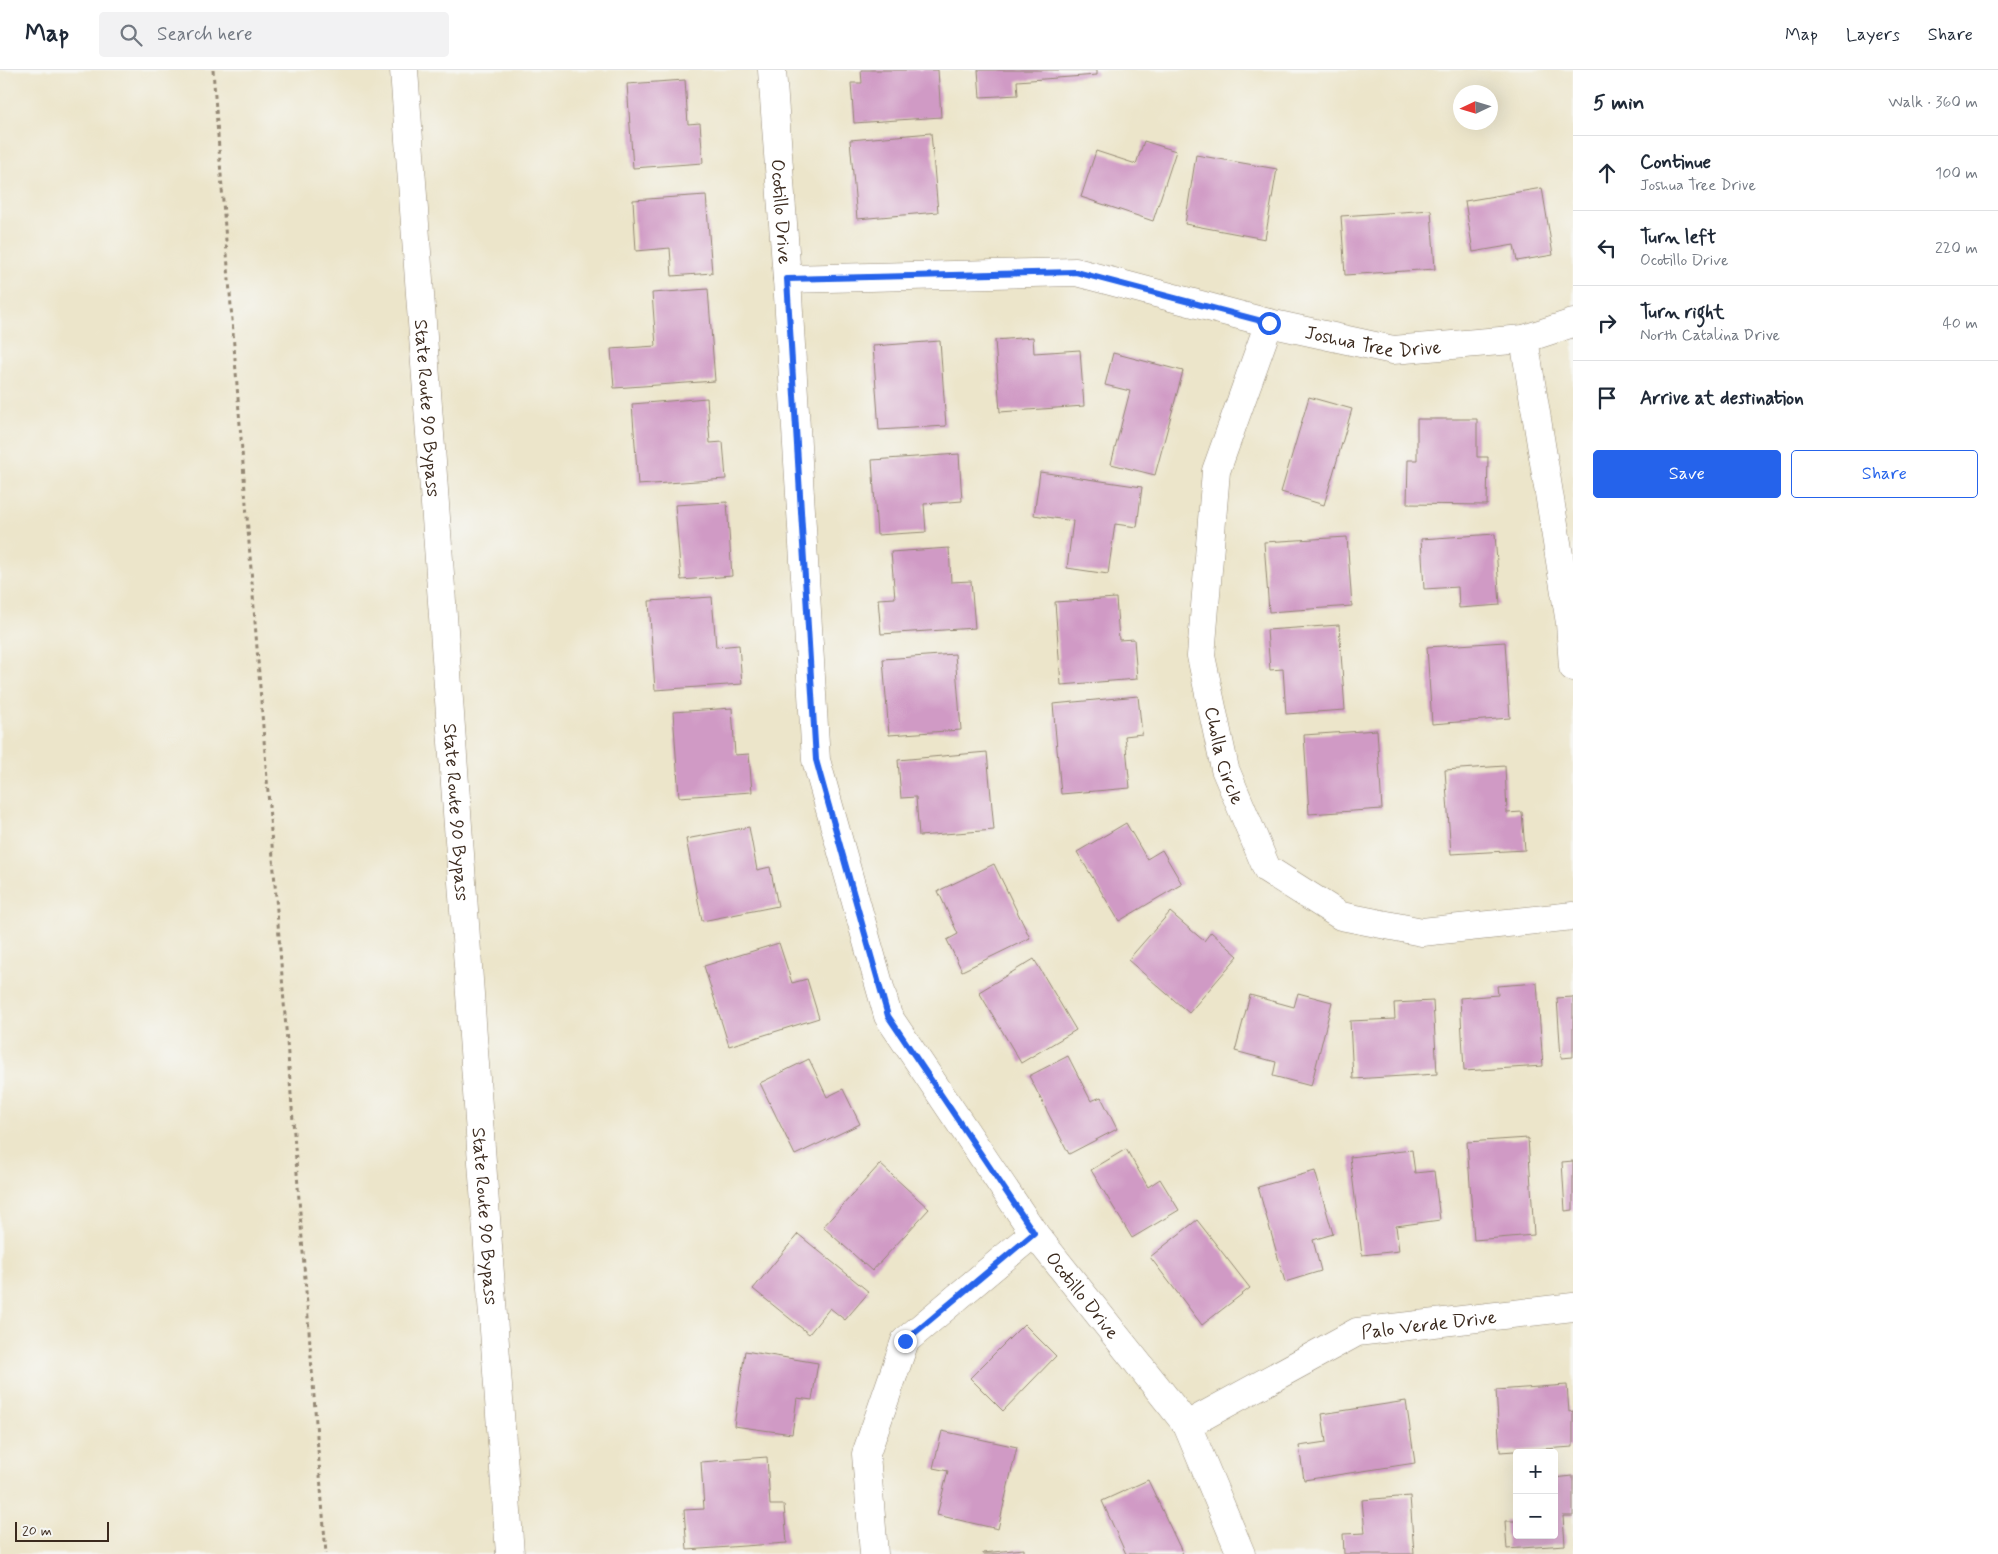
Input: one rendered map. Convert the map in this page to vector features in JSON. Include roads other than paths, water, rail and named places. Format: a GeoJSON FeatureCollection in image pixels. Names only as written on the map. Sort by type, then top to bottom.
{"type":"FeatureCollection","features":[{"type":"Feature","properties":{"kind":"main road","name":"State Route 90 Bypass"},"geometry":{"type":"LineString","coordinates":[[404,70],[510,1554]]}},
{"type":"Feature","properties":{"kind":"main road","name":"Ocotillo Drive"},"geometry":{"type":"LineString","coordinates":[[772,70],[787,279],[816,760],[888,1016],[1034,1233],[1187,1425],[1241,1554]]}},
{"type":"Feature","properties":{"kind":"main road","name":"Joshua Tree Drive"},"geometry":{"type":"LineString","coordinates":[[787,279],[1076,272],[1269,323],[1393,350],[1524,340],[1573,323]]}},
{"type":"Feature","properties":{"kind":"main road","name":"Cholla Circle"},"geometry":{"type":"LineString","coordinates":[[1269,323],[1216,471],[1201,656],[1225,769],[1267,869],[1341,916],[1422,932],[1573,916]]}},
{"type":"Feature","properties":{"kind":"main road"},"geometry":{"type":"LineString","coordinates":[[1524,340],[1570,624],[1573,667]]}},
{"type":"Feature","properties":{"kind":"main road"},"geometry":{"type":"LineString","coordinates":[[874,1554],[866,1454],[905,1341],[1034,1233]]}},
{"type":"Feature","properties":{"kind":"main road","name":"Palo Verde Drive"},"geometry":{"type":"LineString","coordinates":[[1187,1425],[1357,1332],[1573,1307]]}}]}
